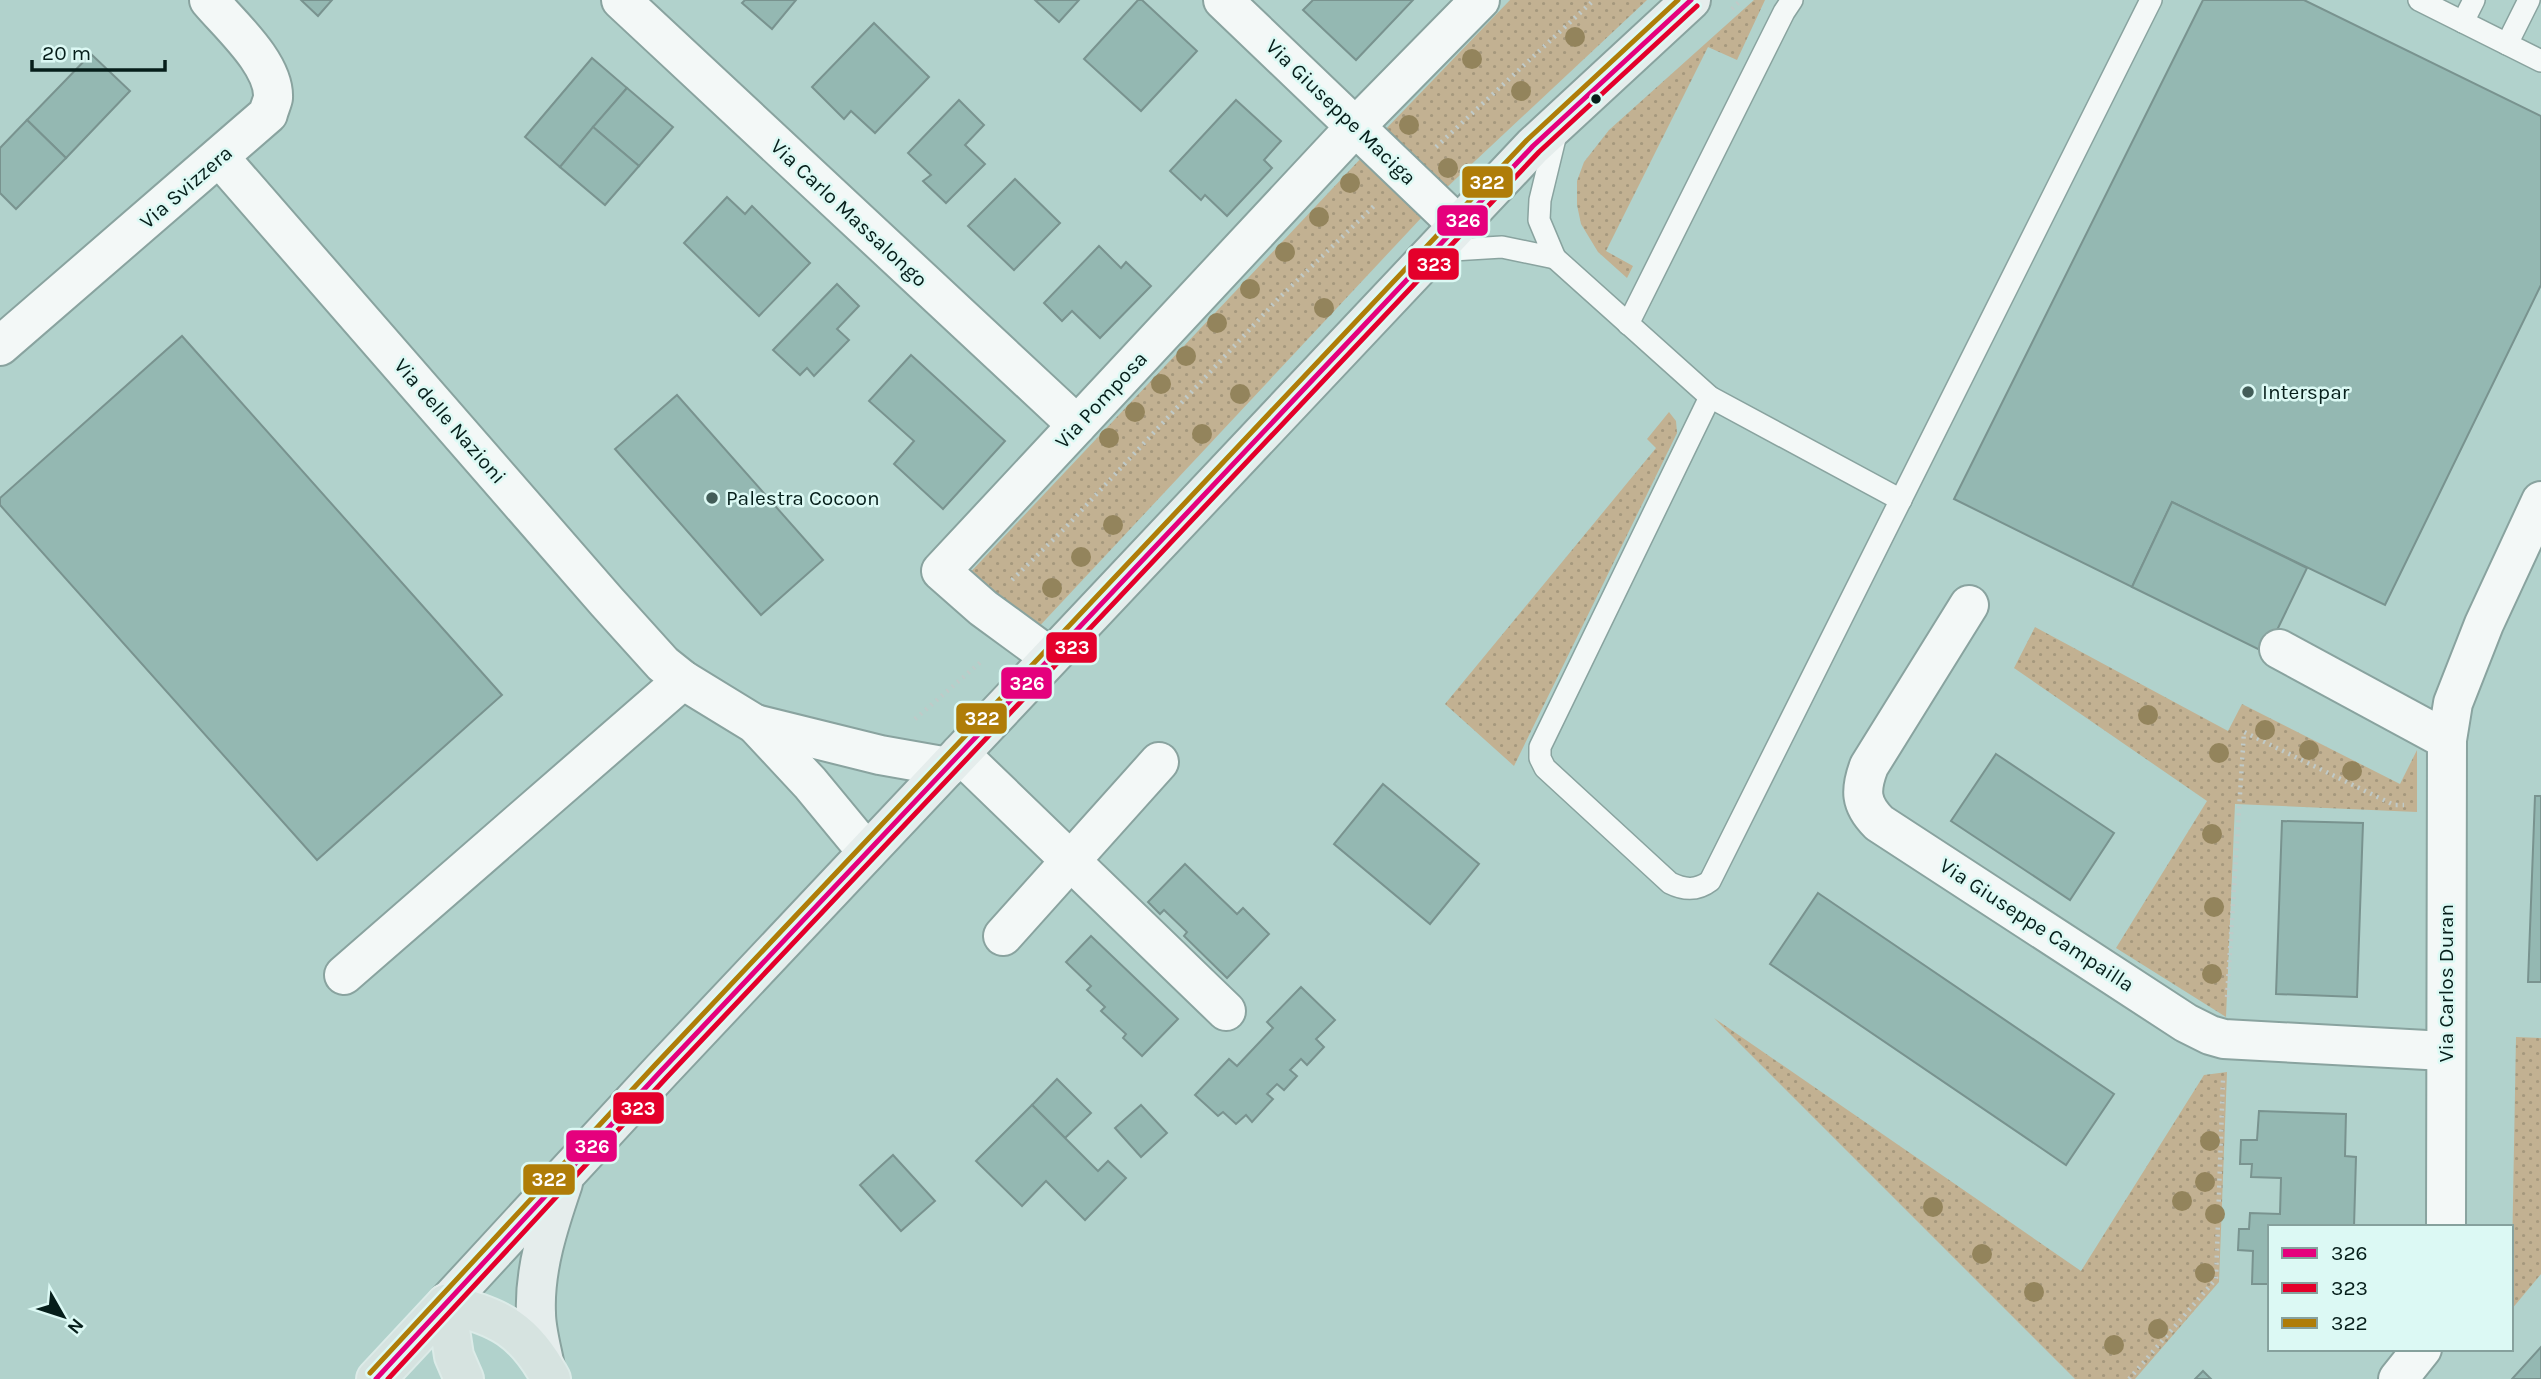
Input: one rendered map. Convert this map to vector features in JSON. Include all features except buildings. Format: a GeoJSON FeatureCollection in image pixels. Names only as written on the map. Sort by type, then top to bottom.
{"type":"FeatureCollection","features":[{"type":"Feature","properties":{"kind":"main road"},"geometry":{"type":"LineString","coordinates":[[376,1379],[565,1174],[1446,238],[1560,122],[1707,8]]}},
{"type":"Feature","properties":{"kind":"main road"},"geometry":{"type":"LineString","coordinates":[[548,1373],[536,1313],[539,1275],[545,1241],[565,1174]]}},
{"type":"Feature","properties":{"kind":"main road"},"geometry":{"type":"LineString","coordinates":[[446,1304],[494,1317],[522,1336],[548,1373]]}},
{"type":"Feature","properties":{"kind":"main road"},"geometry":{"type":"LineString","coordinates":[[446,1304],[454,1356],[464,1379]]}},
{"type":"Feature","properties":{"kind":"street","name":"Via Svizzera"},"geometry":{"type":"LineString","coordinates":[[0,346],[268,114],[273,98],[270,79],[262,62],[209,0]]}},
{"type":"Feature","properties":{"kind":"street","name":"Via Carlo Massalongo"},"geometry":{"type":"LineString","coordinates":[[621,0],[1077,425]]}},
{"type":"Feature","properties":{"kind":"street","name":"Via Giuseppe Maciga"},"geometry":{"type":"LineString","coordinates":[[1223,0],[1407,174],[1446,238]]}},
{"type":"Feature","properties":{"kind":"street","name":"Via Pomposa"},"geometry":{"type":"LineString","coordinates":[[1050,657],[983,608],[941,571],[1356,126],[1480,0]]}},
{"type":"Feature","properties":{"kind":"street","name":"Via delle Nazioni"},"geometry":{"type":"LineString","coordinates":[[220,158],[663,664],[683,680],[755,724],[810,783],[867,852]]}},
{"type":"Feature","properties":{"kind":"street","name":"Via Carlos Duran"},"geometry":{"type":"LineString","coordinates":[[2446,1225],[2447,740],[2453,703],[2484,624],[2541,502]]}},
{"type":"Feature","properties":{"kind":"street","name":"Via Giuseppe Campailla"},"geometry":{"type":"LineString","coordinates":[[1969,605],[1869,766],[1863,783],[1864,799],[1867,811],[1879,823],[2186,1023],[2210,1035],[2224,1039],[2445,1052]]}},
{"type":"Feature","properties":{"kind":"street"},"geometry":{"type":"LineString","coordinates":[[2279,649],[2447,740]]}},
{"type":"Feature","properties":{"kind":"street"},"geometry":{"type":"LineString","coordinates":[[344,975],[683,680]]}},
{"type":"Feature","properties":{"kind":"street","name":"Via delle Nazioni"},"geometry":{"type":"LineString","coordinates":[[755,724],[868,752],[954,760]]}},
{"type":"Feature","properties":{"kind":"street"},"geometry":{"type":"LineString","coordinates":[[954,760],[1070,861],[1226,1011]]}},
{"type":"Feature","properties":{"kind":"street"},"geometry":{"type":"LineString","coordinates":[[1003,936],[1159,762]]}},
{"type":"Feature","properties":{"kind":"street"},"geometry":{"type":"LineString","coordinates":[[2398,1379],[2420,1351]]}},
{"type":"Feature","properties":{"kind":"lane"},"geometry":{"type":"LineString","coordinates":[[1628,324],[1792,0]]}},
{"type":"Feature","properties":{"kind":"lane"},"geometry":{"type":"LineString","coordinates":[[1710,397],[1540,747],[1539,758],[1545,768],[1670,883],[1682,889],[1703,887],[1710,881],[2151,0]]}},
{"type":"Feature","properties":{"kind":"lane"},"geometry":{"type":"LineString","coordinates":[[2419,0],[2541,61]]}},
{"type":"Feature","properties":{"kind":"lane"},"geometry":{"type":"LineString","coordinates":[[2463,22],[2474,0]]}},
{"type":"Feature","properties":{"kind":"lane"},"geometry":{"type":"LineString","coordinates":[[2507,44],[2529,0]]}},
{"type":"Feature","properties":{"kind":"lane"},"geometry":{"type":"LineString","coordinates":[[1560,122],[1539,200],[1539,220],[1555,258],[1710,397],[1901,500]]}},
{"type":"Feature","properties":{"kind":"lane"},"geometry":{"type":"LineString","coordinates":[[1446,238],[1555,258]]}},
{"type":"Feature","properties":{"kind":"path"},"geometry":{"type":"LineString","coordinates":[[868,752],[909,724],[989,654],[983,608],[1066,527],[1278,299],[1407,174],[1594,0]]}},
{"type":"Feature","properties":{"kind":"path"},"geometry":{"type":"LineString","coordinates":[[1707,8],[1741,0]]}},
{"type":"Feature","properties":{"kind":"shaded area"},"geometry":{"type":"Polygon","coordinates":[[[1510,0],[1647,0],[1443,191],[1382,133],[1510,0]]]}},
{"type":"Feature","properties":{"kind":"shaded area"},"geometry":{"type":"Polygon","coordinates":[[[1754,0],[1765,0],[1737,60],[1708,47],[1606,251],[1633,266],[1627,278],[1598,252],[1581,224],[1577,205],[1577,181],[1584,162],[1609,130],[1754,0]]]}},
{"type":"Feature","properties":{"kind":"shaded area"},"geometry":{"type":"Polygon","coordinates":[[[1364,155],[1423,216],[1033,633],[966,577],[1364,155]]]}},
{"type":"Feature","properties":{"kind":"shaded area"},"geometry":{"type":"Polygon","coordinates":[[[1669,412],[1676,421],[1677,433],[1514,766],[1445,704],[1656,448],[1647,439],[1669,412]]]}},
{"type":"Feature","properties":{"kind":"shaded area"},"geometry":{"type":"Polygon","coordinates":[[[2035,627],[2228,731],[2242,704],[2400,784],[2417,750],[2417,812],[2235,804],[2226,1017],[2116,948],[2207,801],[2014,668],[2035,627]]]}},
{"type":"Feature","properties":{"kind":"shaded area"},"geometry":{"type":"Polygon","coordinates":[[[1714,1018],[2081,1271],[2204,1075],[2227,1072],[2219,1282],[2135,1379],[2075,1379],[1714,1018]]]}},
{"type":"Feature","properties":{"kind":"shaded area"},"geometry":{"type":"Polygon","coordinates":[[[2516,1037],[2541,1038],[2541,1274],[2513,1308],[2516,1037]]]}},
{"type":"Feature","properties":{"kind":"transit line","name":"322"},"geometry":{"type":"LineString","coordinates":[[370,1373],[655,1065],[1527,140],[1678,0]]}},
{"type":"Feature","properties":{"kind":"transit line","name":"326"},"geometry":{"type":"LineString","coordinates":[[376,1379],[661,1071],[1533,146],[1691,0]]}},
{"type":"Feature","properties":{"kind":"transit line","name":"323"},"geometry":{"type":"LineString","coordinates":[[388,1379],[667,1077],[1539,152],[1697,6]]}},
{"type":"Feature","properties":{"kind":"place","name":"Interspar"},"geometry":{"type":"Point","coordinates":[2248,392]}},
{"type":"Feature","properties":{"kind":"place","name":"Palestra Cocoon"},"geometry":{"type":"Point","coordinates":[712,498]}}]}
